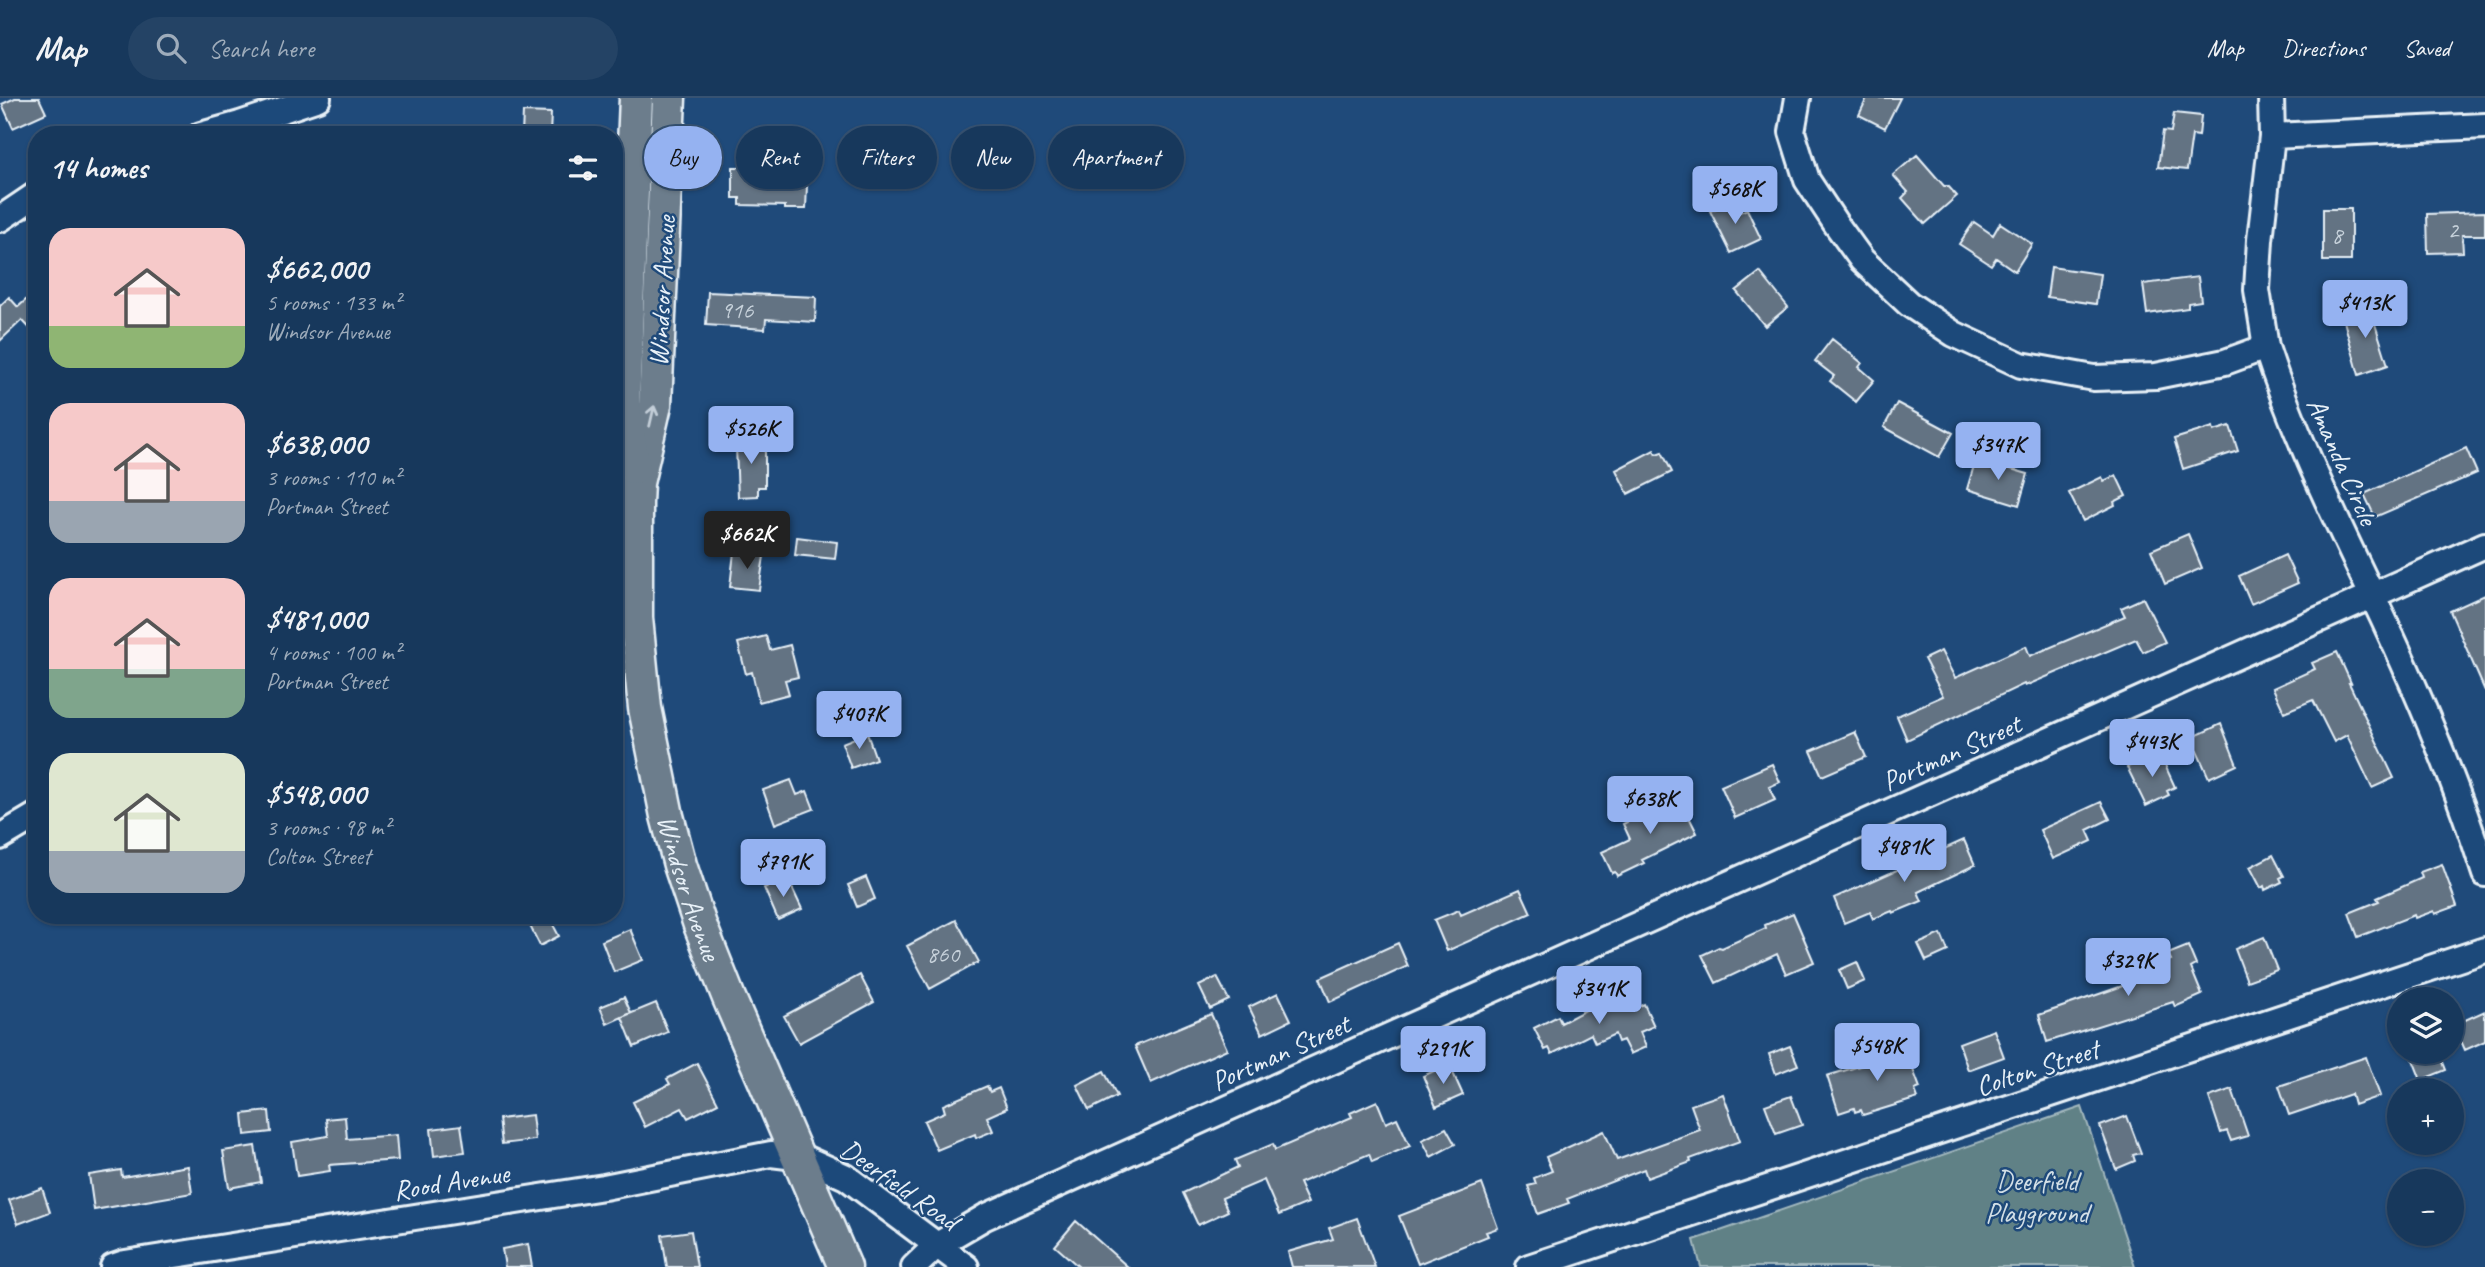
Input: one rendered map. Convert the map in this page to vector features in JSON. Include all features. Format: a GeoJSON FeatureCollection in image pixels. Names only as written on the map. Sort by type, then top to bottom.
{"type":"FeatureCollection","features":[{"type":"Feature","properties":{"kind":"main road","name":"Windsor Avenue"},"geometry":{"type":"LineString","coordinates":[[636,98],[623,404],[637,483],[635,578],[639,663],[654,758],[680,865],[700,925],[729,999],[845,1267]]}},
{"type":"Feature","properties":{"kind":"main road","name":"Windsor Avenue"},"geometry":{"type":"LineString","coordinates":[[637,483],[655,405],[669,98]]}},
{"type":"Feature","properties":{"kind":"street"},"geometry":{"type":"LineString","coordinates":[[233,126],[318,98]]}},
{"type":"Feature","properties":{"kind":"street"},"geometry":{"type":"LineString","coordinates":[[1798,98],[1792,132],[1807,180],[1836,225],[1862,260],[1890,287],[1909,304],[1954,334],[2021,365],[2094,378],[2156,376],[2225,362],[2266,347]]}},
{"type":"Feature","properties":{"kind":"street","name":"Amanda Circle"},"geometry":{"type":"LineString","coordinates":[[2271,98],[2272,136],[2257,290],[2266,347],[2283,400],[2433,732],[2469,824],[2485,874]]}},
{"type":"Feature","properties":{"kind":"street"},"geometry":{"type":"LineString","coordinates":[[2272,136],[2485,126]]}},
{"type":"Feature","properties":{"kind":"street"},"geometry":{"type":"LineString","coordinates":[[0,219],[28,200]]}},
{"type":"Feature","properties":{"kind":"street","name":"Portman Street"},"geometry":{"type":"LineString","coordinates":[[914,1267],[937,1245],[985,1217],[2485,545]]}},
{"type":"Feature","properties":{"kind":"street"},"geometry":{"type":"LineString","coordinates":[[0,837],[28,820]]}},
{"type":"Feature","properties":{"kind":"street","name":"Colton Street"},"geometry":{"type":"LineString","coordinates":[[1529,1267],[2485,950]]}},
{"type":"Feature","properties":{"kind":"street","name":"Rood Avenue"},"geometry":{"type":"LineString","coordinates":[[113,1267],[626,1183],[757,1156],[781,1154],[797,1157]]}},
{"type":"Feature","properties":{"kind":"street","name":"Deerfield Road"},"geometry":{"type":"LineString","coordinates":[[797,1157],[817,1162],[846,1177],[966,1267]]}},
{"type":"Feature","properties":{"kind":"green space","name":"Deerfield Playground"},"geometry":{"type":"Polygon","coordinates":[[[2082,1107],[2135,1267],[1701,1267],[1694,1240],[2082,1107]]]}},
{"type":"Feature","properties":{"kind":"building"},"geometry":{"type":"Polygon","coordinates":[[[15,98],[39,98],[46,113],[13,128],[2,104],[15,98]]]}},
{"type":"Feature","properties":{"kind":"building"},"geometry":{"type":"Polygon","coordinates":[[[1867,98],[1900,98],[1885,128],[1859,115],[1867,98]]]}},
{"type":"Feature","properties":{"kind":"building"},"geometry":{"type":"Polygon","coordinates":[[[523,112],[551,113],[550,126],[522,126],[523,112]]]}},
{"type":"Feature","properties":{"kind":"building"},"geometry":{"type":"Polygon","coordinates":[[[2174,113],[2201,116],[2199,136],[2192,135],[2187,170],[2158,167],[2163,131],[2171,132],[2174,113]]]}},
{"type":"Feature","properties":{"kind":"building"},"geometry":{"type":"Polygon","coordinates":[[[1917,155],[1944,186],[1948,186],[1957,196],[1925,224],[1902,198],[1908,192],[1893,175],[1917,155]]]}},
{"type":"Feature","properties":{"kind":"building"},"geometry":{"type":"Polygon","coordinates":[[[733,167],[736,167],[736,189],[807,189],[806,209],[740,205],[740,198],[733,198],[733,167]]]}},
{"type":"Feature","properties":{"kind":"building"},"geometry":{"type":"Polygon","coordinates":[[[1734,200],[1740,212],[1747,209],[1761,239],[1731,253],[1710,211],[1734,200]]]}},
{"type":"Feature","properties":{"kind":"building"},"geometry":{"type":"Polygon","coordinates":[[[2323,209],[2351,209],[2351,261],[2323,261],[2323,209]]]}},
{"type":"Feature","properties":{"kind":"building"},"geometry":{"type":"Polygon","coordinates":[[[2485,212],[2485,235],[2462,235],[2463,252],[2428,253],[2427,214],[2485,212]]]}},
{"type":"Feature","properties":{"kind":"building"},"geometry":{"type":"Polygon","coordinates":[[[1974,222],[1993,235],[2000,223],[2032,244],[2015,271],[1996,258],[1991,265],[1959,244],[1974,222]]]}},
{"type":"Feature","properties":{"kind":"building"},"geometry":{"type":"Polygon","coordinates":[[[2051,267],[2100,274],[2096,304],[2047,297],[2051,267]]]}},
{"type":"Feature","properties":{"kind":"building"},"geometry":{"type":"Polygon","coordinates":[[[1760,272],[1788,307],[1765,326],[1736,291],[1760,272]]]}},
{"type":"Feature","properties":{"kind":"building"},"geometry":{"type":"Polygon","coordinates":[[[2198,277],[2201,301],[2188,303],[2188,308],[2147,314],[2143,284],[2198,277]]]}},
{"type":"Feature","properties":{"kind":"building"},"geometry":{"type":"Polygon","coordinates":[[[708,292],[816,297],[815,322],[766,319],[765,329],[706,325],[708,292]]]}},
{"type":"Feature","properties":{"kind":"building"},"geometry":{"type":"Polygon","coordinates":[[[9,297],[18,307],[28,298],[28,326],[22,320],[0,341],[0,306],[9,297]]]}},
{"type":"Feature","properties":{"kind":"building"},"geometry":{"type":"Polygon","coordinates":[[[2369,305],[2388,365],[2359,375],[2342,314],[2369,305]]]}},
{"type":"Feature","properties":{"kind":"building"},"geometry":{"type":"Polygon","coordinates":[[[1832,339],[1862,363],[1859,367],[1874,380],[1856,402],[1830,381],[1834,376],[1815,361],[1832,339]]]}},
{"type":"Feature","properties":{"kind":"building"},"geometry":{"type":"Polygon","coordinates":[[[1897,403],[1953,433],[1939,457],[1884,427],[1897,403]]]}},
{"type":"Feature","properties":{"kind":"building"},"geometry":{"type":"Polygon","coordinates":[[[2230,426],[2238,451],[2183,469],[2174,439],[2213,427],[2214,431],[2230,426]]]}},
{"type":"Feature","properties":{"kind":"building"},"geometry":{"type":"Polygon","coordinates":[[[765,436],[765,487],[758,487],[758,496],[738,497],[736,447],[739,447],[739,437],[765,436]]]}},
{"type":"Feature","properties":{"kind":"building"},"geometry":{"type":"Polygon","coordinates":[[[2466,448],[2477,473],[2375,517],[2364,494],[2466,448]]]}},
{"type":"Feature","properties":{"kind":"building"},"geometry":{"type":"Polygon","coordinates":[[[1654,450],[1656,454],[1662,452],[1672,472],[1628,494],[1616,470],[1654,450]]]}},
{"type":"Feature","properties":{"kind":"building"},"geometry":{"type":"Polygon","coordinates":[[[1976,459],[2028,474],[2019,505],[1967,489],[1976,459]]]}},
{"type":"Feature","properties":{"kind":"building"},"geometry":{"type":"Polygon","coordinates":[[[2116,475],[2126,496],[2114,502],[2115,505],[2083,521],[2069,493],[2102,477],[2104,481],[2116,475]]]}},
{"type":"Feature","properties":{"kind":"building"},"geometry":{"type":"Polygon","coordinates":[[[2188,534],[2202,568],[2165,584],[2151,550],[2188,534]]]}},
{"type":"Feature","properties":{"kind":"building"},"geometry":{"type":"Polygon","coordinates":[[[797,537],[837,542],[835,559],[795,555],[797,537]]]}},
{"type":"Feature","properties":{"kind":"building"},"geometry":{"type":"Polygon","coordinates":[[[734,552],[764,556],[759,590],[730,587],[734,552]]]}},
{"type":"Feature","properties":{"kind":"building"},"geometry":{"type":"Polygon","coordinates":[[[2285,555],[2298,583],[2251,604],[2239,576],[2285,555]]]}},
{"type":"Feature","properties":{"kind":"building"},"geometry":{"type":"Polygon","coordinates":[[[2485,595],[2485,691],[2450,611],[2485,595]]]}},
{"type":"Feature","properties":{"kind":"building"},"geometry":{"type":"Polygon","coordinates":[[[2143,598],[2165,642],[2143,652],[2136,639],[2025,686],[2024,684],[1907,740],[1897,716],[1943,696],[1924,659],[1941,651],[1955,678],[2026,646],[2030,656],[2125,616],[2121,608],[2143,598]]]}},
{"type":"Feature","properties":{"kind":"building"},"geometry":{"type":"Polygon","coordinates":[[[766,636],[770,650],[790,645],[798,677],[785,680],[789,694],[759,702],[752,672],[746,674],[738,643],[766,636]]]}},
{"type":"Feature","properties":{"kind":"building"},"geometry":{"type":"Polygon","coordinates":[[[2337,652],[2394,778],[2372,788],[2347,735],[2334,742],[2313,700],[2284,712],[2273,688],[2315,669],[2312,663],[2337,652]]]}},
{"type":"Feature","properties":{"kind":"building"},"geometry":{"type":"Polygon","coordinates":[[[2221,724],[2237,765],[2209,778],[2191,738],[2221,724]]]}},
{"type":"Feature","properties":{"kind":"building"},"geometry":{"type":"Polygon","coordinates":[[[1855,732],[1866,757],[1822,776],[1811,751],[1855,732]]]}},
{"type":"Feature","properties":{"kind":"building"},"geometry":{"type":"Polygon","coordinates":[[[867,733],[876,759],[851,768],[842,743],[867,733]]]}},
{"type":"Feature","properties":{"kind":"building"},"geometry":{"type":"Polygon","coordinates":[[[2159,752],[2175,787],[2167,791],[2169,795],[2146,806],[2127,767],[2159,752]]]}},
{"type":"Feature","properties":{"kind":"building"},"geometry":{"type":"Polygon","coordinates":[[[1772,764],[1780,782],[1769,787],[1775,800],[1735,818],[1721,786],[1772,764]]]}},
{"type":"Feature","properties":{"kind":"building"},"geometry":{"type":"Polygon","coordinates":[[[791,780],[797,795],[807,791],[814,809],[775,824],[763,790],[791,780]]]}},
{"type":"Feature","properties":{"kind":"building"},"geometry":{"type":"Polygon","coordinates":[[[1673,798],[1676,804],[1681,801],[1697,833],[1642,860],[1644,863],[1617,876],[1615,872],[1612,873],[1602,852],[1630,839],[1623,824],[1673,798]]]}},
{"type":"Feature","properties":{"kind":"building"},"geometry":{"type":"Polygon","coordinates":[[[2101,802],[2110,819],[2087,830],[2092,841],[2053,859],[2040,830],[2101,802]]]}},
{"type":"Feature","properties":{"kind":"building"},"geometry":{"type":"Polygon","coordinates":[[[1964,840],[1975,865],[1918,892],[1922,901],[1873,919],[1870,912],[1844,923],[1834,898],[1964,840]]]}},
{"type":"Feature","properties":{"kind":"building"},"geometry":{"type":"Polygon","coordinates":[[[2273,855],[2284,876],[2280,878],[2282,882],[2265,890],[2264,886],[2261,888],[2250,867],[2273,855]]]}},
{"type":"Feature","properties":{"kind":"building"},"geometry":{"type":"Polygon","coordinates":[[[2442,864],[2457,906],[2435,914],[2434,911],[2415,918],[2414,915],[2358,937],[2349,913],[2379,901],[2377,898],[2422,878],[2420,872],[2442,864]]]}},
{"type":"Feature","properties":{"kind":"building"},"geometry":{"type":"Polygon","coordinates":[[[787,877],[802,909],[778,920],[764,888],[787,877]]]}},
{"type":"Feature","properties":{"kind":"building"},"geometry":{"type":"Polygon","coordinates":[[[866,877],[875,899],[857,907],[848,885],[866,877]]]}},
{"type":"Feature","properties":{"kind":"building"},"geometry":{"type":"Polygon","coordinates":[[[1520,889],[1531,913],[1447,951],[1434,920],[1459,910],[1461,915],[1520,889]]]}},
{"type":"Feature","properties":{"kind":"building"},"geometry":{"type":"Polygon","coordinates":[[[1793,913],[1814,962],[1786,974],[1777,954],[1716,983],[1702,955],[1766,928],[1765,925],[1793,913]]]}},
{"type":"Feature","properties":{"kind":"building"},"geometry":{"type":"Polygon","coordinates":[[[956,920],[979,962],[930,989],[907,946],[956,920]]]}},
{"type":"Feature","properties":{"kind":"building"},"geometry":{"type":"Polygon","coordinates":[[[529,924],[553,924],[559,936],[540,946],[529,924]]]}},
{"type":"Feature","properties":{"kind":"building"},"geometry":{"type":"Polygon","coordinates":[[[630,929],[643,960],[614,972],[602,941],[630,929]]]}},
{"type":"Feature","properties":{"kind":"building"},"geometry":{"type":"Polygon","coordinates":[[[1941,934],[1948,951],[1926,961],[1918,944],[1941,934]]]}},
{"type":"Feature","properties":{"kind":"building"},"geometry":{"type":"Polygon","coordinates":[[[2264,937],[2277,970],[2247,981],[2235,949],[2264,937]]]}},
{"type":"Feature","properties":{"kind":"building"},"geometry":{"type":"Polygon","coordinates":[[[1398,943],[1408,966],[1330,1002],[1320,978],[1398,943]]]}},
{"type":"Feature","properties":{"kind":"building"},"geometry":{"type":"Polygon","coordinates":[[[2188,946],[2196,965],[2191,968],[2202,995],[2175,1007],[2173,1002],[2047,1042],[2039,1015],[2128,984],[2127,980],[2136,977],[2134,972],[2171,960],[2168,954],[2188,946]]]}},
{"type":"Feature","properties":{"kind":"building"},"geometry":{"type":"Polygon","coordinates":[[[1857,962],[1865,981],[1847,989],[1839,970],[1857,962]]]}},
{"type":"Feature","properties":{"kind":"building"},"geometry":{"type":"Polygon","coordinates":[[[860,975],[874,1002],[799,1043],[784,1016],[860,975]]]}},
{"type":"Feature","properties":{"kind":"building"},"geometry":{"type":"Polygon","coordinates":[[[1217,977],[1229,1000],[1210,1009],[1199,986],[1217,977]]]}},
{"type":"Feature","properties":{"kind":"building"},"geometry":{"type":"Polygon","coordinates":[[[1278,993],[1291,1020],[1262,1034],[1249,1007],[1278,993]]]}},
{"type":"Feature","properties":{"kind":"building"},"geometry":{"type":"Polygon","coordinates":[[[1624,993],[1631,1010],[1644,1004],[1654,1026],[1640,1032],[1646,1047],[1630,1054],[1623,1040],[1618,1042],[1615,1034],[1595,1043],[1591,1034],[1552,1054],[1549,1048],[1545,1050],[1534,1028],[1558,1016],[1561,1023],[1624,993]]]}},
{"type":"Feature","properties":{"kind":"building"},"geometry":{"type":"Polygon","coordinates":[[[624,997],[631,1013],[607,1024],[600,1007],[624,997]]]}},
{"type":"Feature","properties":{"kind":"building"},"geometry":{"type":"Polygon","coordinates":[[[656,1003],[668,1032],[634,1047],[622,1017],[656,1003]]]}},
{"type":"Feature","properties":{"kind":"building"},"geometry":{"type":"Polygon","coordinates":[[[2485,1011],[2485,1041],[2465,1050],[2464,1048],[2464,1020],[2485,1011]]]}},
{"type":"Feature","properties":{"kind":"building"},"geometry":{"type":"Polygon","coordinates":[[[1211,1014],[1227,1049],[1151,1083],[1135,1046],[1211,1014]]]}},
{"type":"Feature","properties":{"kind":"building"},"geometry":{"type":"Polygon","coordinates":[[[1994,1030],[2004,1057],[1968,1070],[1959,1043],[1994,1030]]]}},
{"type":"Feature","properties":{"kind":"building"},"geometry":{"type":"Polygon","coordinates":[[[1909,1043],[1916,1062],[1911,1064],[1920,1088],[1915,1090],[1918,1098],[1863,1115],[1861,1110],[1855,1112],[1854,1108],[1839,1113],[1827,1076],[1876,1061],[1874,1055],[1909,1043]]]}},
{"type":"Feature","properties":{"kind":"building"},"geometry":{"type":"Polygon","coordinates":[[[1790,1046],[1798,1065],[1776,1074],[1769,1054],[1790,1046]]]}},
{"type":"Feature","properties":{"kind":"building"},"geometry":{"type":"Polygon","coordinates":[[[2366,1057],[2380,1096],[2354,1105],[2351,1094],[2289,1115],[2279,1086],[2366,1057]]]}},
{"type":"Feature","properties":{"kind":"building"},"geometry":{"type":"Polygon","coordinates":[[[697,1063],[718,1103],[688,1118],[682,1108],[645,1127],[633,1102],[670,1084],[667,1079],[697,1063]]]}},
{"type":"Feature","properties":{"kind":"building"},"geometry":{"type":"Polygon","coordinates":[[[1449,1064],[1463,1095],[1436,1107],[1423,1076],[1449,1064]]]}},
{"type":"Feature","properties":{"kind":"building"},"geometry":{"type":"Polygon","coordinates":[[[2415,1064],[2444,1064],[2446,1070],[2420,1078],[2415,1064]]]}},
{"type":"Feature","properties":{"kind":"building"},"geometry":{"type":"Polygon","coordinates":[[[1104,1071],[1117,1096],[1089,1110],[1077,1085],[1104,1071]]]}},
{"type":"Feature","properties":{"kind":"building"},"geometry":{"type":"Polygon","coordinates":[[[987,1086],[990,1092],[999,1088],[1007,1108],[987,1117],[993,1131],[976,1138],[975,1134],[937,1150],[924,1121],[945,1112],[943,1105],[987,1086]]]}},
{"type":"Feature","properties":{"kind":"building"},"geometry":{"type":"Polygon","coordinates":[[[2232,1089],[2248,1136],[2231,1141],[2227,1131],[2221,1133],[2209,1097],[2232,1089]]]}},
{"type":"Feature","properties":{"kind":"building"},"geometry":{"type":"Polygon","coordinates":[[[1723,1094],[1740,1141],[1647,1178],[1644,1169],[1567,1199],[1569,1203],[1538,1214],[1528,1186],[1536,1184],[1534,1178],[1552,1171],[1546,1157],[1604,1131],[1617,1160],[1700,1130],[1691,1105],[1723,1094]]]}},
{"type":"Feature","properties":{"kind":"building"},"geometry":{"type":"Polygon","coordinates":[[[1791,1096],[1802,1125],[1776,1134],[1765,1105],[1791,1096]]]}},
{"type":"Feature","properties":{"kind":"building"},"geometry":{"type":"Polygon","coordinates":[[[1377,1101],[1386,1123],[1397,1118],[1410,1146],[1372,1162],[1369,1154],[1299,1183],[1308,1203],[1279,1215],[1264,1180],[1222,1198],[1228,1211],[1198,1225],[1183,1193],[1238,1167],[1235,1160],[1273,1144],[1275,1150],[1352,1117],[1350,1113],[1377,1101]]]}},
{"type":"Feature","properties":{"kind":"building"},"geometry":{"type":"Polygon","coordinates":[[[269,1111],[271,1132],[245,1135],[243,1114],[269,1111]]]}},
{"type":"Feature","properties":{"kind":"building"},"geometry":{"type":"Polygon","coordinates":[[[532,1115],[535,1140],[502,1144],[499,1119],[532,1115]]]}},
{"type":"Feature","properties":{"kind":"building"},"geometry":{"type":"Polygon","coordinates":[[[2127,1116],[2141,1153],[2133,1155],[2135,1161],[2116,1169],[2100,1126],[2127,1116]]]}},
{"type":"Feature","properties":{"kind":"building"},"geometry":{"type":"Polygon","coordinates":[[[345,1117],[347,1139],[396,1135],[398,1160],[329,1165],[330,1171],[297,1176],[292,1142],[328,1136],[326,1119],[345,1117]]]}},
{"type":"Feature","properties":{"kind":"building"},"geometry":{"type":"Polygon","coordinates":[[[461,1125],[465,1152],[434,1156],[431,1129],[461,1125]]]}},
{"type":"Feature","properties":{"kind":"building"},"geometry":{"type":"Polygon","coordinates":[[[1446,1128],[1455,1144],[1431,1157],[1422,1140],[1446,1128]]]}},
{"type":"Feature","properties":{"kind":"building"},"geometry":{"type":"Polygon","coordinates":[[[255,1146],[261,1182],[229,1188],[223,1151],[255,1146]]]}},
{"type":"Feature","properties":{"kind":"building"},"geometry":{"type":"Polygon","coordinates":[[[188,1166],[192,1193],[94,1210],[89,1175],[121,1170],[122,1177],[188,1166]]]}},
{"type":"Feature","properties":{"kind":"building"},"geometry":{"type":"Polygon","coordinates":[[[1482,1184],[1498,1228],[1486,1232],[1488,1236],[1418,1264],[1399,1216],[1482,1184]]]}},
{"type":"Feature","properties":{"kind":"building"},"geometry":{"type":"Polygon","coordinates":[[[42,1188],[50,1212],[18,1224],[9,1200],[42,1188]]]}},
{"type":"Feature","properties":{"kind":"building"},"geometry":{"type":"Polygon","coordinates":[[[1357,1218],[1375,1267],[1292,1267],[1288,1252],[1333,1239],[1329,1228],[1357,1218]]]}},
{"type":"Feature","properties":{"kind":"building"},"geometry":{"type":"Polygon","coordinates":[[[1076,1221],[1128,1267],[1079,1267],[1055,1246],[1076,1221]]]}},
{"type":"Feature","properties":{"kind":"building"},"geometry":{"type":"Polygon","coordinates":[[[691,1231],[697,1267],[667,1267],[662,1235],[691,1231]]]}},
{"type":"Feature","properties":{"kind":"building"},"geometry":{"type":"Polygon","coordinates":[[[528,1244],[532,1267],[505,1267],[502,1249],[528,1244]]]}}]}
